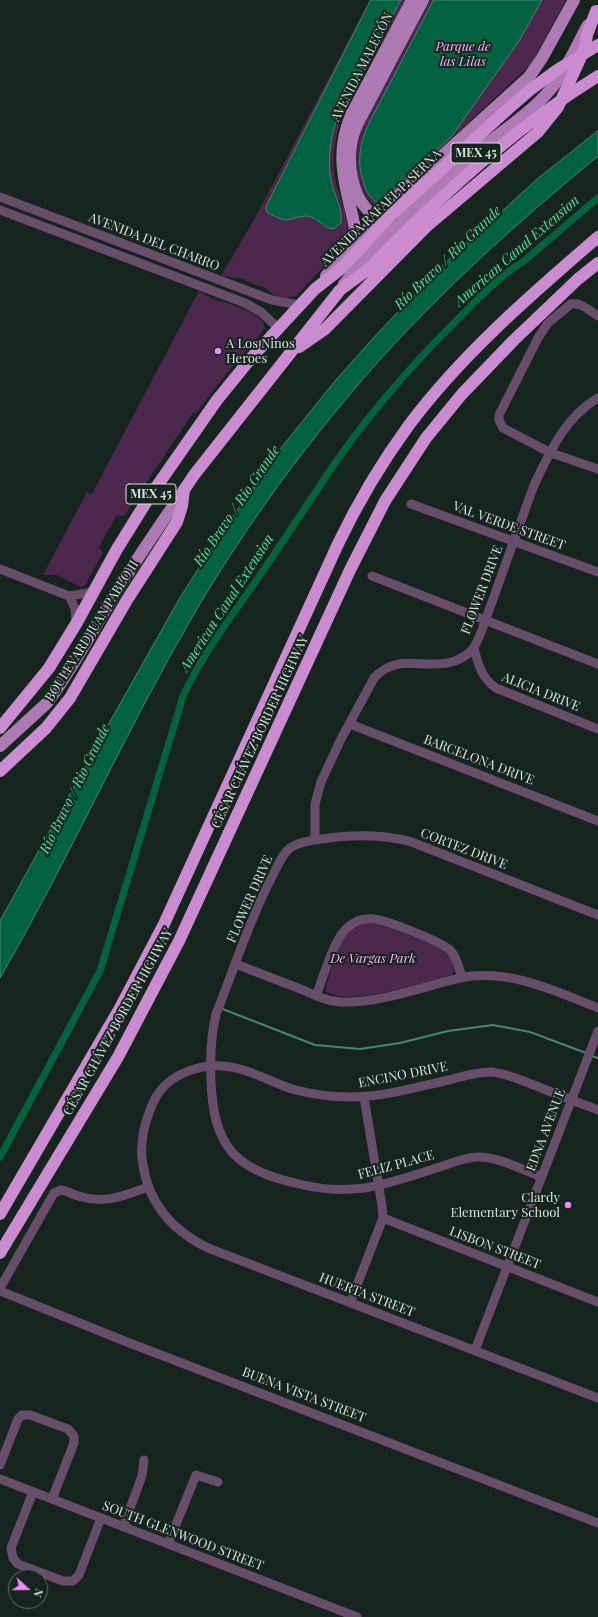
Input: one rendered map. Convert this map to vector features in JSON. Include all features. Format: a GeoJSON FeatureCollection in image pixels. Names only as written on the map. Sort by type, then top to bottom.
{"type":"FeatureCollection","features":[{"type":"Feature","properties":{"kind":"highway"},"geometry":{"type":"LineString","coordinates":[[288,355],[325,329],[426,227],[538,132],[558,107],[584,48],[587,35],[597,9]]}},
{"type":"Feature","properties":{"kind":"highway"},"geometry":{"type":"LineString","coordinates":[[584,48],[598,30]]}},
{"type":"Feature","properties":{"kind":"highway","name":"AVENIDA RAFAEL P. SERNA"},"geometry":{"type":"LineString","coordinates":[[314,289],[342,268],[392,214],[530,90],[558,70],[598,45]]}},
{"type":"Feature","properties":{"kind":"highway"},"geometry":{"type":"LineString","coordinates":[[340,290],[370,268],[396,241],[467,174],[507,140],[539,116],[598,76]]}},
{"type":"Feature","properties":{"kind":"highway","name":"CÉSAR CHÁVEZ BORDER HIGHWAY"},"geometry":{"type":"LineString","coordinates":[[0,1214],[79,1080],[149,954],[184,881],[338,544],[371,482],[409,426],[455,370],[502,324],[598,237]]}},
{"type":"Feature","properties":{"kind":"highway","name":"CÉSAR CHÁVEZ BORDER HIGHWAY"},"geometry":{"type":"LineString","coordinates":[[0,1253],[118,1057],[179,941],[350,570],[388,495],[426,438],[462,394],[514,340],[598,263]]}},
{"type":"Feature","properties":{"kind":"highway","name":"MEX 45"},"geometry":{"type":"LineString","coordinates":[[10,715],[49,668],[76,624],[117,549],[178,455],[229,384],[314,289]]}},
{"type":"Feature","properties":{"kind":"highway","name":"MEX 45"},"geometry":{"type":"LineString","coordinates":[[184,490],[219,442],[340,290]]}},
{"type":"Feature","properties":{"kind":"highway","name":"BOULEVARD JUAN PABLO II"},"geometry":{"type":"LineString","coordinates":[[0,771],[46,728],[70,698],[128,600],[177,522],[181,511],[184,490]]}},
{"type":"Feature","properties":{"kind":"highway"},"geometry":{"type":"LineString","coordinates":[[0,728],[10,715]]}},
{"type":"Feature","properties":{"kind":"main road","name":"AVENIDA MALECÓN"},"geometry":{"type":"LineString","coordinates":[[355,242],[356,229],[341,165],[344,133],[352,113],[412,0]]}},
{"type":"Feature","properties":{"kind":"main road","name":"AVENIDA MALECÓN"},"geometry":{"type":"LineString","coordinates":[[378,216],[366,208],[357,192],[353,179],[351,147],[353,136],[361,117],[423,0]]}},
{"type":"Feature","properties":{"kind":"main road","name":"MEX 45"},"geometry":{"type":"LineString","coordinates":[[314,289],[378,216],[423,172],[529,77],[542,58],[574,0]]}},
{"type":"Feature","properties":{"kind":"main road","name":"MEX 45"},"geometry":{"type":"LineString","coordinates":[[340,290],[365,259],[409,214],[476,153],[544,97],[561,75],[597,9]]}},
{"type":"Feature","properties":{"kind":"main road","name":"MEX 45"},"geometry":{"type":"LineString","coordinates":[[0,746],[47,703],[74,663],[98,620],[184,490]]}},
{"type":"Feature","properties":{"kind":"main road","name":"MEX 45"},"geometry":{"type":"LineString","coordinates":[[0,724],[10,715]]}},
{"type":"Feature","properties":{"kind":"street","name":"AVENIDA DEL CHARRO"},"geometry":{"type":"LineString","coordinates":[[0,197],[272,300],[300,305]]}},
{"type":"Feature","properties":{"kind":"street","name":"AVENIDA DEL CHARRO"},"geometry":{"type":"LineString","coordinates":[[0,210],[245,303],[261,312],[278,328]]}},
{"type":"Feature","properties":{"kind":"street"},"geometry":{"type":"LineString","coordinates":[[598,316],[580,304],[571,304],[557,314],[548,323],[538,338],[499,415],[498,420],[503,428],[551,452],[598,469]]}},
{"type":"Feature","properties":{"kind":"street","name":"FLOWER DRIVE"},"geometry":{"type":"LineString","coordinates":[[210,1067],[213,1026],[262,897],[284,854],[290,848],[298,844],[315,840],[314,820],[318,790],[325,772],[374,678],[385,668],[399,664],[445,664],[458,660],[474,648],[534,484],[551,452],[571,420],[582,409],[598,398]]}},
{"type":"Feature","properties":{"kind":"street","name":"VAL VERDE STREET"},"geometry":{"type":"LineString","coordinates":[[411,504],[598,572]]}},
{"type":"Feature","properties":{"kind":"street"},"geometry":{"type":"LineString","coordinates":[[0,569],[69,596],[94,592]]}},
{"type":"Feature","properties":{"kind":"street"},"geometry":{"type":"LineString","coordinates":[[372,576],[598,664]]}},
{"type":"Feature","properties":{"kind":"street"},"geometry":{"type":"LineString","coordinates":[[69,596],[75,608],[76,624]]}},
{"type":"Feature","properties":{"kind":"street","name":"ALICIA DRIVE"},"geometry":{"type":"LineString","coordinates":[[474,648],[482,675],[496,688],[598,729]]}},
{"type":"Feature","properties":{"kind":"street","name":"BARCELONA DRIVE"},"geometry":{"type":"LineString","coordinates":[[350,724],[598,821]]}},
{"type":"Feature","properties":{"kind":"street","name":"CORTEZ DRIVE"},"geometry":{"type":"LineString","coordinates":[[315,840],[365,835],[393,837],[409,841],[598,915]]}},
{"type":"Feature","properties":{"kind":"street"},"geometry":{"type":"LineString","coordinates":[[316,996],[339,937],[345,929],[353,923],[367,919],[382,921],[442,944],[453,954],[462,978]]}},
{"type":"Feature","properties":{"kind":"street"},"geometry":{"type":"LineString","coordinates":[[236,964],[316,996],[342,1002],[369,1000],[462,978],[484,976],[519,980],[557,992],[598,1008]]}},
{"type":"Feature","properties":{"kind":"street","name":"EDNA AVENUE"},"geometry":{"type":"LineString","coordinates":[[475,1350],[506,1266],[598,1031]]}},
{"type":"Feature","properties":{"kind":"street"},"geometry":{"type":"LineString","coordinates":[[0,1290],[54,1193],[61,1190],[80,1197],[102,1200],[119,1198],[148,1187],[142,1163],[142,1140],[144,1127],[154,1100],[159,1091],[173,1078],[188,1071],[210,1067]]}},
{"type":"Feature","properties":{"kind":"street","name":"ENCINO DRIVE"},"geometry":{"type":"LineString","coordinates":[[210,1067],[233,1067],[290,1088],[316,1094],[350,1097],[390,1093],[471,1074],[489,1072],[508,1075],[598,1110]]}},
{"type":"Feature","properties":{"kind":"street","name":"FELIZ PLACE"},"geometry":{"type":"LineString","coordinates":[[210,1067],[212,1100],[217,1128],[231,1151],[245,1165],[281,1180],[320,1188],[355,1189],[378,1185],[454,1162],[479,1157],[497,1160],[541,1177]]}},
{"type":"Feature","properties":{"kind":"street"},"geometry":{"type":"LineString","coordinates":[[350,1303],[383,1218],[364,1096]]}},
{"type":"Feature","properties":{"kind":"street","name":"HUERTA STREET"},"geometry":{"type":"LineString","coordinates":[[148,1187],[168,1220],[195,1242],[598,1398]]}},
{"type":"Feature","properties":{"kind":"street","name":"LISBON STREET"},"geometry":{"type":"LineString","coordinates":[[383,1218],[598,1302]]}},
{"type":"Feature","properties":{"kind":"street","name":"BUENA VISTA STREET"},"geometry":{"type":"LineString","coordinates":[[0,1290],[127,1342],[598,1523]]}},
{"type":"Feature","properties":{"kind":"street"},"geometry":{"type":"LineString","coordinates":[[0,1465],[18,1419],[22,1415],[30,1415],[69,1430],[74,1436],[74,1443],[52,1499]]}},
{"type":"Feature","properties":{"kind":"street"},"geometry":{"type":"LineString","coordinates":[[123,1527],[142,1476],[144,1460]]}},
{"type":"Feature","properties":{"kind":"street"},"geometry":{"type":"LineString","coordinates":[[168,1544],[196,1474],[218,1482]]}},
{"type":"Feature","properties":{"kind":"street","name":"SOUTH GLENWOOD STREET"},"geometry":{"type":"LineString","coordinates":[[0,1479],[168,1544],[336,1613],[357,1617]]}},
{"type":"Feature","properties":{"kind":"street"},"geometry":{"type":"LineString","coordinates":[[33,1492],[11,1548],[13,1558],[18,1564],[63,1581],[73,1581],[79,1575],[101,1518]]}},
{"type":"Feature","properties":{"kind":"green space"},"geometry":{"type":"Polygon","coordinates":[[[370,0],[405,0],[342,117],[338,130],[334,150],[334,164],[335,180],[348,227],[344,245],[296,296],[284,298],[274,295],[265,288],[239,278],[221,276],[255,218],[370,0]]]}},
{"type":"Feature","properties":{"kind":"green space","name":"Parque de las Lilas"},"geometry":{"type":"Polygon","coordinates":[[[430,0],[566,0],[529,66],[381,204],[374,205],[361,188],[358,177],[357,155],[361,133],[364,124],[430,0]]]}},
{"type":"Feature","properties":{"kind":"green space"},"geometry":{"type":"Polygon","coordinates":[[[199,291],[218,302],[222,301],[240,307],[257,316],[262,320],[264,325],[263,331],[195,414],[193,413],[124,516],[117,515],[99,547],[103,553],[85,585],[81,587],[57,575],[43,575],[87,492],[92,494],[199,291]]]}},
{"type":"Feature","properties":{"kind":"green space","name":"De Vargas Park"},"geometry":{"type":"Polygon","coordinates":[[[367,923],[379,924],[442,948],[453,959],[455,970],[451,975],[387,992],[350,997],[336,995],[326,991],[326,986],[335,958],[347,933],[356,926],[367,923]]]}},
{"type":"Feature","properties":{"kind":"water"},"geometry":{"type":"Polygon","coordinates":[[[371,0],[401,0],[338,114],[335,123],[331,140],[329,166],[332,184],[341,213],[341,223],[333,229],[326,227],[314,218],[306,216],[287,220],[279,218],[267,212],[266,207],[371,0]]]}},
{"type":"Feature","properties":{"kind":"water","name":"Parque de las Lilas"},"geometry":{"type":"Polygon","coordinates":[[[434,0],[542,0],[519,41],[452,136],[391,193],[378,203],[366,189],[360,168],[361,145],[369,123],[434,0]]]}},
{"type":"Feature","properties":{"kind":"water","name":"Río Bravo / Rio Grande"},"geometry":{"type":"Polygon","coordinates":[[[598,131],[598,156],[511,230],[428,308],[351,393],[279,484],[235,548],[194,614],[144,704],[50,888],[0,978],[0,921],[181,596],[226,526],[281,448],[335,381],[376,335],[442,266],[536,180],[598,131]]]}},
{"type":"Feature","properties":{"kind":"waterway","name":"American Canal Extension"},"geometry":{"type":"LineString","coordinates":[[0,1157],[100,971],[183,696],[202,660],[333,466],[390,392],[438,340],[505,274],[524,261],[598,198]]}},
{"type":"Feature","properties":{"kind":"waterway"},"geometry":{"type":"LineString","coordinates":[[220,1008],[315,1045],[360,1049],[400,1043],[448,1031],[493,1025],[530,1032],[586,1053]]}},
{"type":"Feature","properties":{"kind":"waterway"},"geometry":{"type":"LineString","coordinates":[[592,1056],[598,1058]]}},
{"type":"Feature","properties":{"kind":"place","name":"A Los Ninos Heroes"},"geometry":{"type":"Point","coordinates":[218,351]}},
{"type":"Feature","properties":{"kind":"place","name":"Clardy Elementary School"},"geometry":{"type":"Point","coordinates":[568,1205]}}]}
